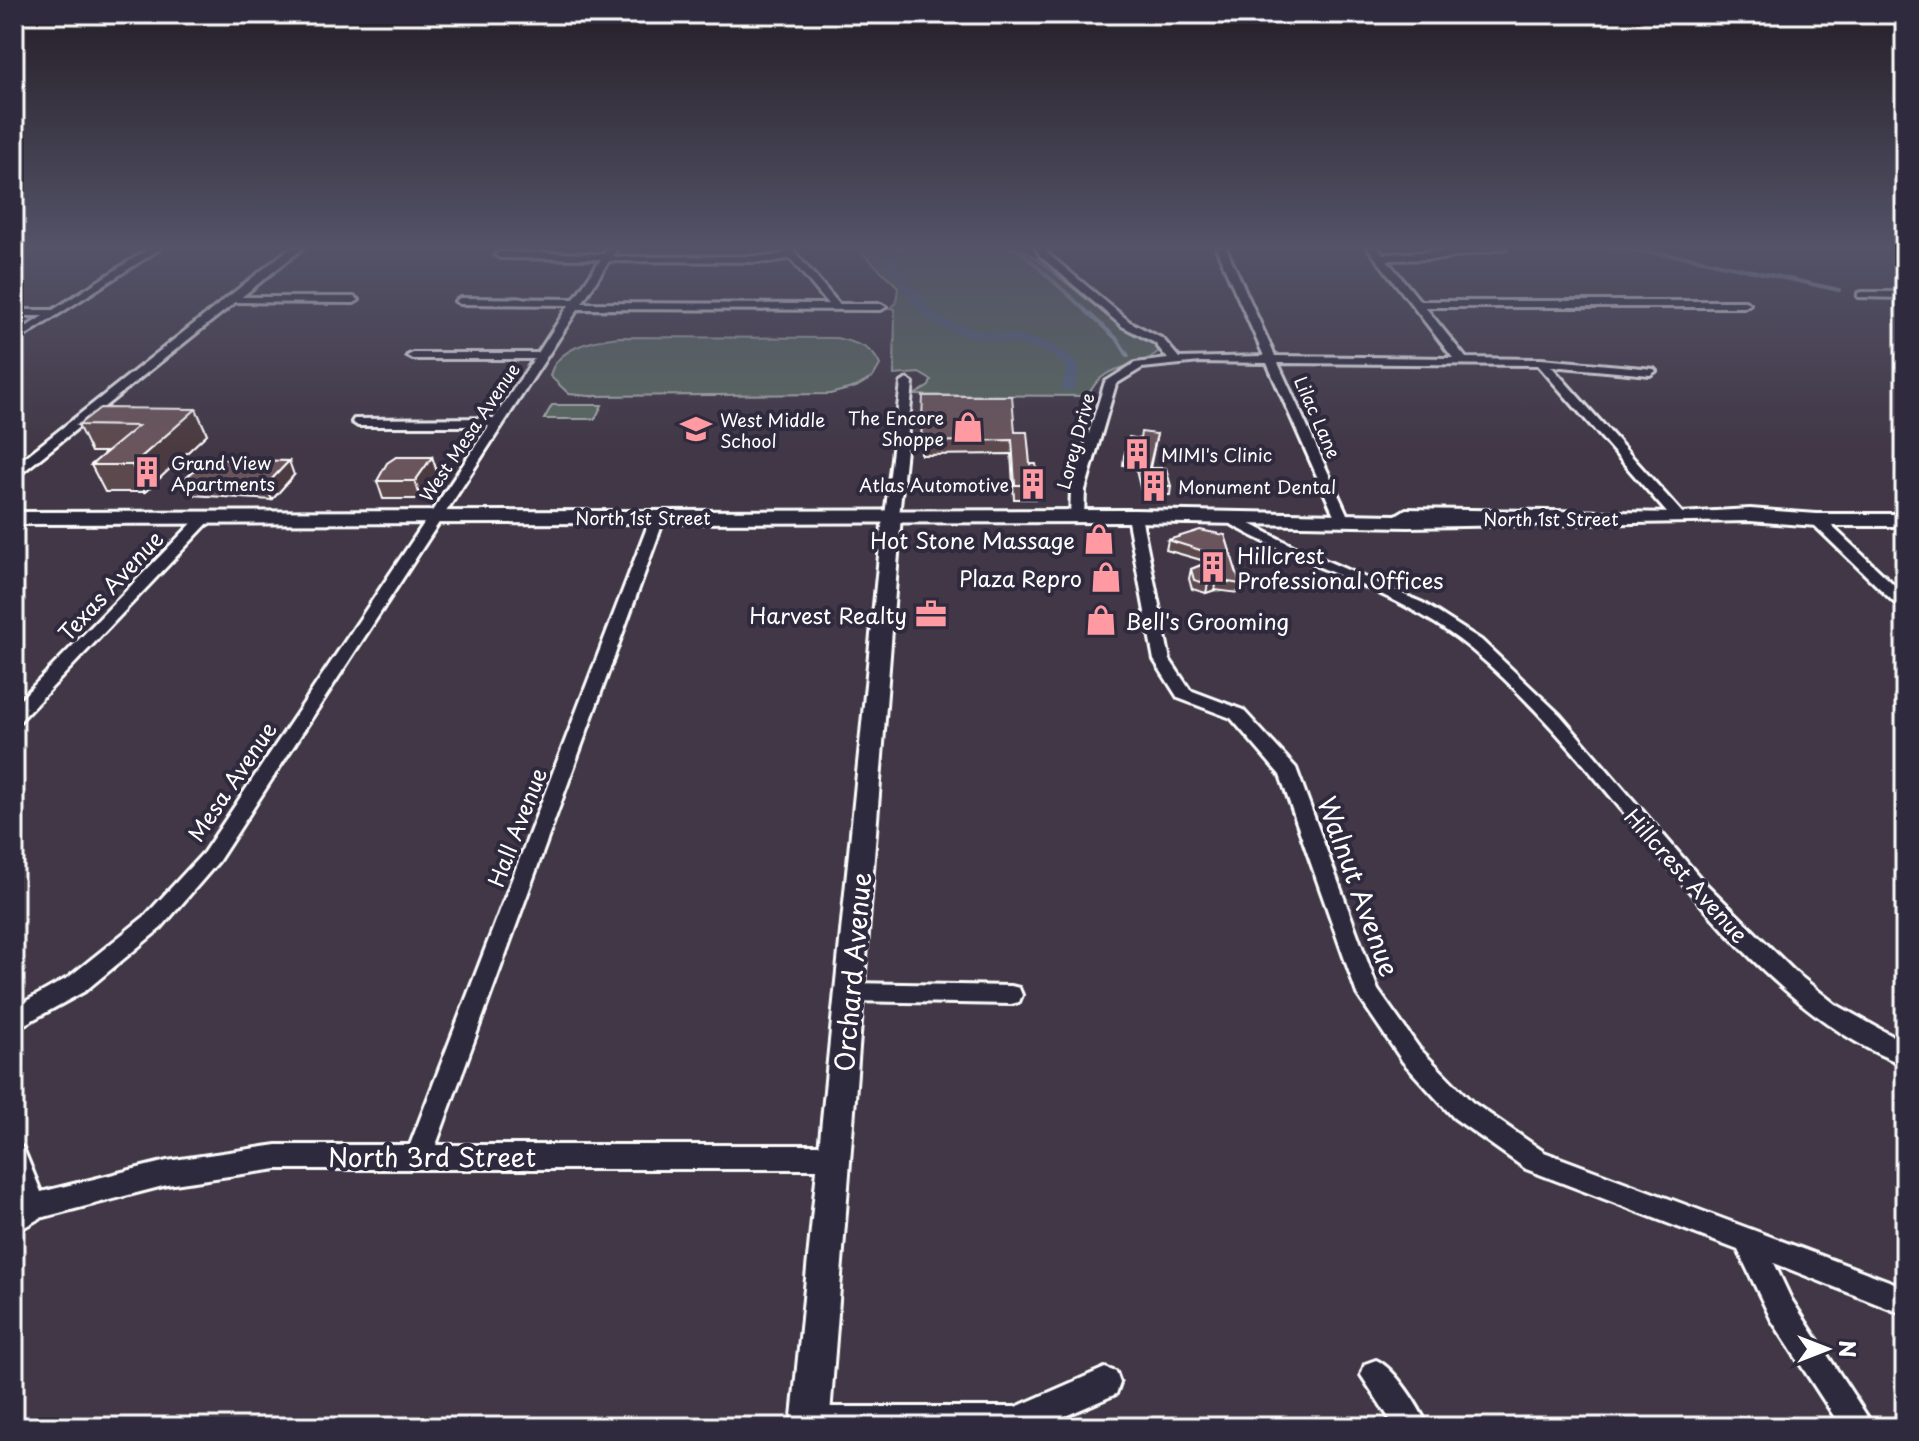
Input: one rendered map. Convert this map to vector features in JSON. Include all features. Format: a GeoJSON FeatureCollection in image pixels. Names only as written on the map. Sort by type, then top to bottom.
{"type":"FeatureCollection","features":[{"type":"Feature","properties":{"kind":"main road","name":"North 1st Street"},"geometry":{"type":"LineString","coordinates":[[1272,517],[1283,513],[1421,518]]}},
{"type":"Feature","properties":{"kind":"main road","name":"North 1st Street"},"geometry":{"type":"LineString","coordinates":[[14,518],[1134,516],[1272,517],[1296,521],[1680,519],[1794,524],[1817,520],[1905,520]]}},
{"type":"Feature","properties":{"kind":"street"},"geometry":{"type":"LineString","coordinates":[[14,340],[52,315]]}},
{"type":"Feature","properties":{"kind":"street"},"geometry":{"type":"LineString","coordinates":[[14,474],[214,315]]}},
{"type":"Feature","properties":{"kind":"street","name":"West Mesa Avenue"},"geometry":{"type":"LineString","coordinates":[[434,517],[568,315]]}},
{"type":"Feature","properties":{"kind":"street"},"geometry":{"type":"LineString","coordinates":[[1116,315],[1159,341],[1174,359]]}},
{"type":"Feature","properties":{"kind":"street","name":"Lilac Lane"},"geometry":{"type":"LineString","coordinates":[[1252,315],[1340,514]]}},
{"type":"Feature","properties":{"kind":"street"},"geometry":{"type":"LineString","coordinates":[[1426,315],[1462,361]]}},
{"type":"Feature","properties":{"kind":"street"},"geometry":{"type":"LineString","coordinates":[[413,356],[541,356]]}},
{"type":"Feature","properties":{"kind":"street","name":"Lorey Drive"},"geometry":{"type":"LineString","coordinates":[[1077,516],[1078,490],[1111,382],[1139,365],[1174,359],[1462,361],[1541,362],[1650,371]]}},
{"type":"Feature","properties":{"kind":"street"},"geometry":{"type":"LineString","coordinates":[[1541,362],[1680,519]]}},
{"type":"Feature","properties":{"kind":"street"},"geometry":{"type":"LineString","coordinates":[[892,516],[907,383]]}},
{"type":"Feature","properties":{"kind":"street"},"geometry":{"type":"LineString","coordinates":[[358,422],[497,422]]}},
{"type":"Feature","properties":{"kind":"street","name":"Orchard Avenue"},"geometry":{"type":"LineString","coordinates":[[810,1424],[892,516]]}},
{"type":"Feature","properties":{"kind":"street","name":"Walnut Avenue"},"geometry":{"type":"LineString","coordinates":[[1134,516],[1162,660],[1184,694],[1237,714],[1289,773],[1368,994],[1411,1055],[1463,1110],[1535,1161],[1748,1240]]}},
{"type":"Feature","properties":{"kind":"street","name":"Mesa Avenue"},"geometry":{"type":"LineString","coordinates":[[14,1020],[77,984],[153,922],[211,857],[434,517]]}},
{"type":"Feature","properties":{"kind":"street","name":"Hall Avenue"},"geometry":{"type":"LineString","coordinates":[[419,1155],[658,517]]}},
{"type":"Feature","properties":{"kind":"street","name":"Hillcrest Avenue"},"geometry":{"type":"LineString","coordinates":[[1229,517],[1263,540],[1401,598],[1473,642],[1545,709],[1657,845],[1735,932],[1815,1004],[1905,1055]]}},
{"type":"Feature","properties":{"kind":"street","name":"Texas Avenue"},"geometry":{"type":"LineString","coordinates":[[14,717],[205,518]]}},
{"type":"Feature","properties":{"kind":"street"},"geometry":{"type":"LineString","coordinates":[[1817,520],[1905,604]]}},
{"type":"Feature","properties":{"kind":"street"},"geometry":{"type":"LineString","coordinates":[[850,992],[1011,995]]}},
{"type":"Feature","properties":{"kind":"street"},"geometry":{"type":"LineString","coordinates":[[14,1156],[24,1213]]}},
{"type":"Feature","properties":{"kind":"street","name":"North 3rd Street"},"geometry":{"type":"LineString","coordinates":[[24,1213],[167,1173],[277,1157],[835,1157]]}},
{"type":"Feature","properties":{"kind":"street"},"geometry":{"type":"LineString","coordinates":[[1748,1240],[1905,1301]]}},
{"type":"Feature","properties":{"kind":"street"},"geometry":{"type":"LineString","coordinates":[[1748,1240],[1781,1309],[1859,1427]]}},
{"type":"Feature","properties":{"kind":"street"},"geometry":{"type":"LineString","coordinates":[[1376,1375],[1413,1427]]}},
{"type":"Feature","properties":{"kind":"street"},"geometry":{"type":"LineString","coordinates":[[810,1424],[1016,1422],[1105,1383]]}},
{"type":"Feature","properties":{"kind":"green space"},"geometry":{"type":"Polygon","coordinates":[[[895,315],[1106,315],[1155,344],[1158,352],[1102,377],[1088,396],[914,395],[929,386],[931,380],[919,373],[894,375],[895,315]]]}},
{"type":"Feature","properties":{"kind":"green space"},"geometry":{"type":"Polygon","coordinates":[[[619,337],[837,338],[868,349],[880,365],[873,377],[856,387],[830,394],[589,396],[569,394],[550,376],[560,358],[568,352],[588,343],[619,337]]]}},
{"type":"Feature","properties":{"kind":"green space"},"geometry":{"type":"Polygon","coordinates":[[[552,405],[602,405],[595,419],[544,419],[552,405]]]}},
{"type":"Feature","properties":{"kind":"building"},"geometry":{"type":"Polygon","coordinates":[[[923,396],[1012,396],[1015,432],[1027,432],[1030,464],[1036,464],[1039,485],[1015,485],[1012,440],[921,442],[923,396]]]}},
{"type":"Feature","properties":{"kind":"building"},"geometry":{"type":"Polygon","coordinates":[[[100,408],[196,409],[132,465],[91,465],[138,426],[78,425],[100,408]]]}},
{"type":"Feature","properties":{"kind":"building"},"geometry":{"type":"Polygon","coordinates":[[[1141,432],[1157,434],[1149,468],[1166,468],[1171,486],[1145,486],[1144,490],[1136,457],[1124,456],[1129,437],[1140,439],[1141,432]]]}},
{"type":"Feature","properties":{"kind":"building"},"geometry":{"type":"Polygon","coordinates":[[[396,457],[432,457],[415,481],[377,481],[387,463],[396,457]]]}},
{"type":"Feature","properties":{"kind":"building"},"geometry":{"type":"Polygon","coordinates":[[[206,459],[289,461],[266,485],[184,480],[206,459]]]}},
{"type":"Feature","properties":{"kind":"building"},"geometry":{"type":"Polygon","coordinates":[[[1200,530],[1225,535],[1240,584],[1217,580],[1208,584],[1194,580],[1191,569],[1223,557],[1168,540],[1200,530]]]}},
{"type":"Feature","properties":{"kind":"waterway"},"geometry":{"type":"LineString","coordinates":[[930,315],[954,327],[1044,345],[1074,366],[1068,389]]}},
{"type":"Feature","properties":{"kind":"waterway"},"geometry":{"type":"LineString","coordinates":[[1091,315],[1118,340],[1128,356]]}},
{"type":"Feature","properties":{"kind":"place","name":"The Encore Shoppe"},"geometry":{"type":"Point","coordinates":[968,427]}},
{"type":"Feature","properties":{"kind":"place","name":"West Middle School"},"geometry":{"type":"Point","coordinates":[696,429]}},
{"type":"Feature","properties":{"kind":"place","name":"MIMI's Clinic"},"geometry":{"type":"Point","coordinates":[1137,454]}},
{"type":"Feature","properties":{"kind":"place","name":"Grand View Apartments"},"geometry":{"type":"Point","coordinates":[147,472]}},
{"type":"Feature","properties":{"kind":"place","name":"Atlas Automotive"},"geometry":{"type":"Point","coordinates":[1033,484]}},
{"type":"Feature","properties":{"kind":"place","name":"Monument Dental"},"geometry":{"type":"Point","coordinates":[1154,486]}},
{"type":"Feature","properties":{"kind":"place","name":"Hot Stone Massage"},"geometry":{"type":"Point","coordinates":[1099,539]}},
{"type":"Feature","properties":{"kind":"place","name":"Hillcrest Professional Offices"},"geometry":{"type":"Point","coordinates":[1213,567]}},
{"type":"Feature","properties":{"kind":"place","name":"Plaza Repro"},"geometry":{"type":"Point","coordinates":[1106,577]}},
{"type":"Feature","properties":{"kind":"place","name":"Harvest Realty"},"geometry":{"type":"Point","coordinates":[931,614]}},
{"type":"Feature","properties":{"kind":"place","name":"Bell's Grooming"},"geometry":{"type":"Point","coordinates":[1101,620]}}]}
